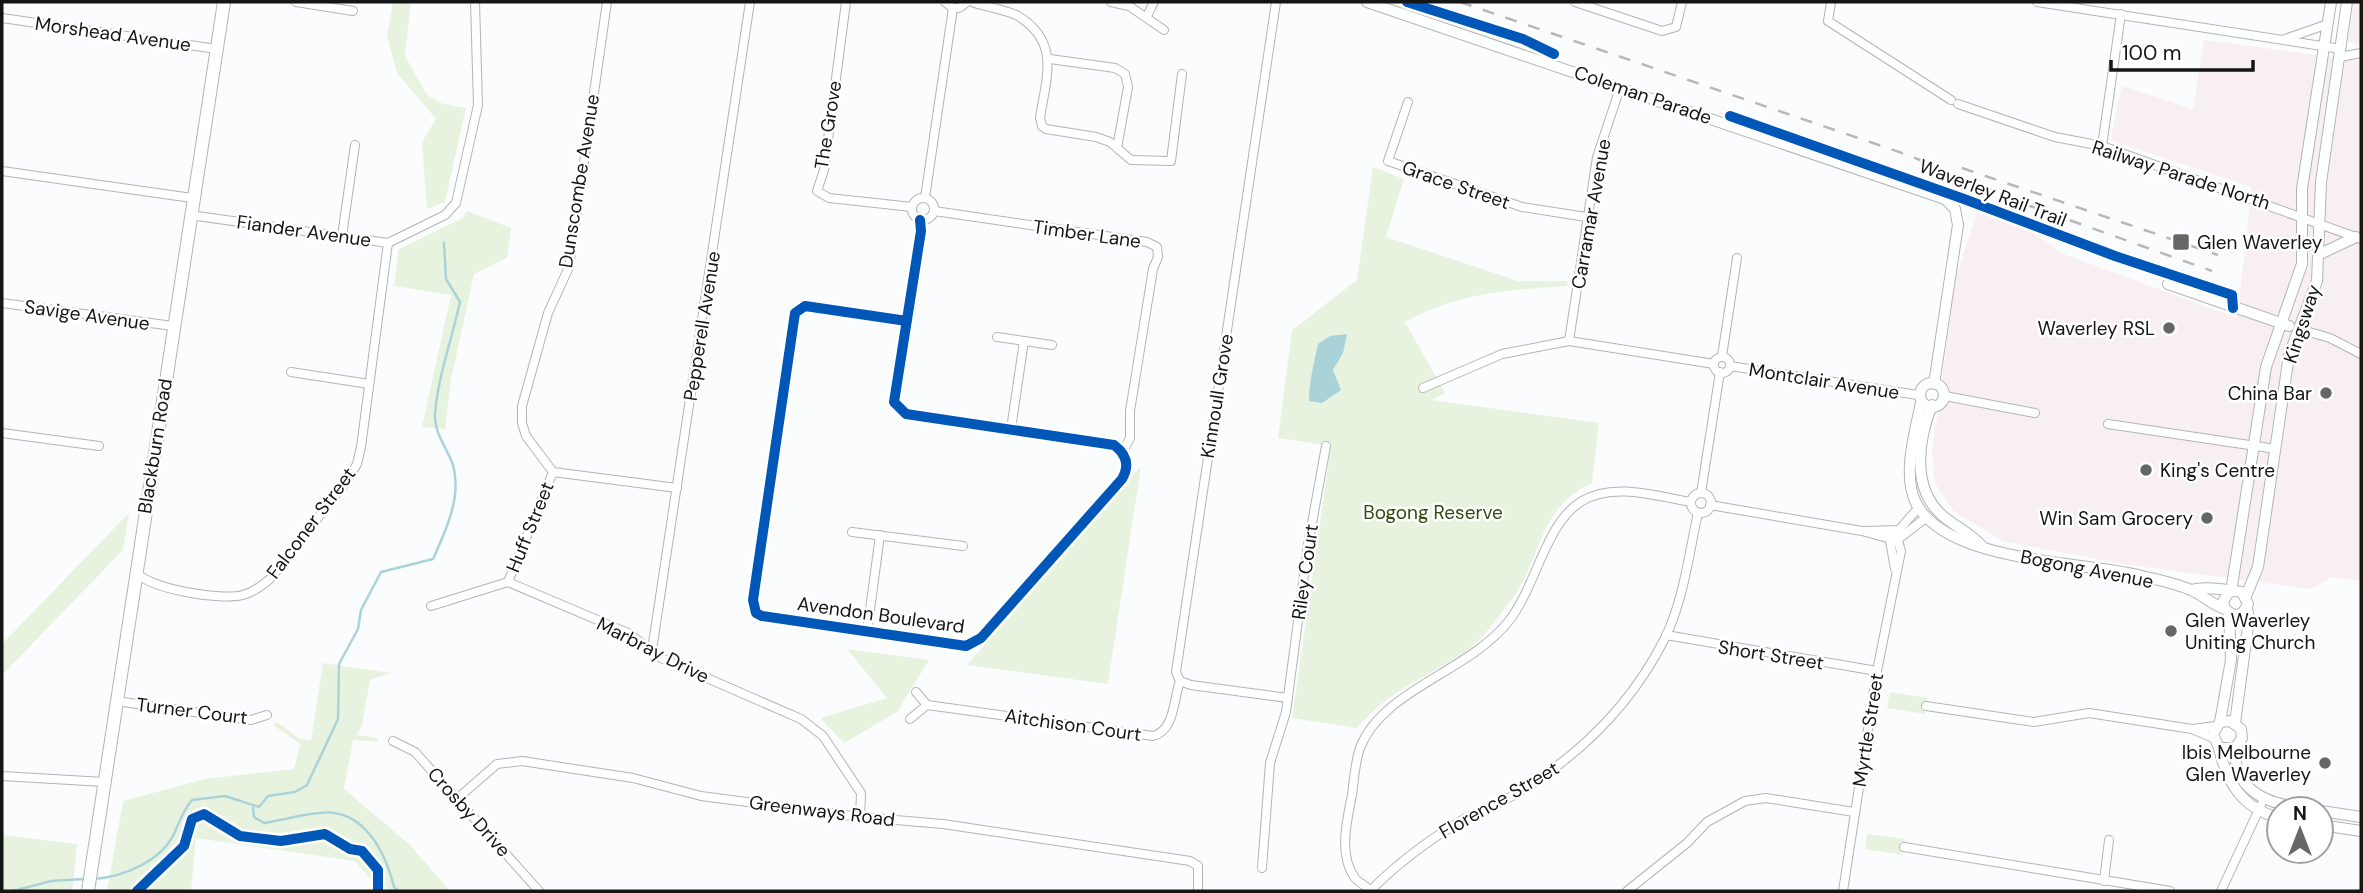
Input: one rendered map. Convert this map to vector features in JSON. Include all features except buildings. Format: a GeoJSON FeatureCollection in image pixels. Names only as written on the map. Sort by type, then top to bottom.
{"type":"FeatureCollection","features":[{"type":"Feature","properties":{"kind":"main road","name":"Blackburn Road"},"geometry":{"type":"LineString","coordinates":[[89,883],[223,2]]}},
{"type":"Feature","properties":{"kind":"street"},"geometry":{"type":"LineString","coordinates":[[296,2],[353,11]]}},
{"type":"Feature","properties":{"kind":"street","name":"Fiander Avenue"},"geometry":{"type":"LineString","coordinates":[[189,215],[388,243],[445,215],[456,203],[478,106],[475,2]]}},
{"type":"Feature","properties":{"kind":"street","name":"Dunscombe Avenue"},"geometry":{"type":"LineString","coordinates":[[552,472],[526,436],[522,423],[522,407],[548,313],[569,267],[607,2]]}},
{"type":"Feature","properties":{"kind":"street","name":"Pepperell Avenue"},"geometry":{"type":"LineString","coordinates":[[652,650],[750,2]]}},
{"type":"Feature","properties":{"kind":"street","name":"The Grove"},"geometry":{"type":"LineString","coordinates":[[846,2],[824,170],[817,191],[829,198],[846,197],[912,207]]}},
{"type":"Feature","properties":{"kind":"street"},"geometry":{"type":"LineString","coordinates":[[946,2],[953,8],[963,7],[970,2],[1019,16],[1045,45],[1050,59],[1040,118],[1042,126],[1046,129],[1096,137],[1117,148],[1131,160],[1171,161],[1182,75]]}},
{"type":"Feature","properties":{"kind":"street"},"geometry":{"type":"LineString","coordinates":[[1111,2],[1147,16],[1164,30]]}},
{"type":"Feature","properties":{"kind":"street"},"geometry":{"type":"LineString","coordinates":[[1147,16],[1154,2]]}},
{"type":"Feature","properties":{"kind":"street","name":"Kinnoull Grove"},"geometry":{"type":"LineString","coordinates":[[1180,681],[1176,671],[1177,661],[1276,2]]}},
{"type":"Feature","properties":{"kind":"street","name":"Coleman Parade"},"geometry":{"type":"LineString","coordinates":[[1367,2],[1935,195],[1955,209],[1958,225],[1934,384]]}},
{"type":"Feature","properties":{"kind":"street"},"geometry":{"type":"LineString","coordinates":[[1575,2],[1670,31],[1680,20],[1682,2]]}},
{"type":"Feature","properties":{"kind":"street","name":"Railway Parade North"},"geometry":{"type":"LineString","coordinates":[[1831,2],[1828,21],[1955,102],[2055,137],[2102,146],[2359,238]]}},
{"type":"Feature","properties":{"kind":"street"},"geometry":{"type":"LineString","coordinates":[[2037,2],[2285,39],[2340,53],[2361,53]]}},
{"type":"Feature","properties":{"kind":"street","name":"Kingsway"},"geometry":{"type":"LineString","coordinates":[[2227,612],[2223,603],[2230,592],[2270,359],[2302,264],[2302,193],[2331,2]]}},
{"type":"Feature","properties":{"kind":"street","name":"Kingsway"},"geometry":{"type":"LineString","coordinates":[[2235,723],[2249,619],[2246,602],[2256,577],[2289,362],[2314,292],[2320,254],[2322,171],[2347,2]]}},
{"type":"Feature","properties":{"kind":"street"},"geometry":{"type":"LineString","coordinates":[[925,198],[953,8]]}},
{"type":"Feature","properties":{"kind":"street"},"geometry":{"type":"LineString","coordinates":[[2102,146],[2121,14]]}},
{"type":"Feature","properties":{"kind":"street","name":"Morshead Avenue"},"geometry":{"type":"LineString","coordinates":[[4,19],[216,49]]}},
{"type":"Feature","properties":{"kind":"street"},"geometry":{"type":"LineString","coordinates":[[2285,39],[2328,24]]}},
{"type":"Feature","properties":{"kind":"street"},"geometry":{"type":"LineString","coordinates":[[1050,59],[1115,68],[1125,74],[1128,87],[1117,148]]}},
{"type":"Feature","properties":{"kind":"street","name":"Carramar Avenue"},"geometry":{"type":"LineString","coordinates":[[1569,341],[1597,157],[1620,88]]}},
{"type":"Feature","properties":{"kind":"street","name":"Grace Street"},"geometry":{"type":"LineString","coordinates":[[1408,102],[1388,161],[1522,207],[1586,217]]}},
{"type":"Feature","properties":{"kind":"street"},"geometry":{"type":"LineString","coordinates":[[342,236],[355,145]]}},
{"type":"Feature","properties":{"kind":"street"},"geometry":{"type":"LineString","coordinates":[[2,171],[192,198]]}},
{"type":"Feature","properties":{"kind":"street"},"geometry":{"type":"LineString","coordinates":[[925,198],[931,202],[934,211],[930,218],[920,220],[914,216],[912,207],[916,201],[925,198]]}},
{"type":"Feature","properties":{"kind":"street","name":"Timber Lane"},"geometry":{"type":"LineString","coordinates":[[934,211],[1147,242],[1157,247],[1158,257],[1153,269],[1130,411],[1130,438],[1123,451]]}},
{"type":"Feature","properties":{"kind":"street"},"geometry":{"type":"LineString","coordinates":[[920,220],[894,402],[899,410],[906,414],[1114,445],[1123,451]]}},
{"type":"Feature","properties":{"kind":"street"},"geometry":{"type":"LineString","coordinates":[[2320,254],[2359,238]]}},
{"type":"Feature","properties":{"kind":"street","name":"Falconer Street"},"geometry":{"type":"LineString","coordinates":[[136,572],[155,585],[225,597],[240,596],[257,590],[271,578],[357,464],[388,243]]}},
{"type":"Feature","properties":{"kind":"street"},"geometry":{"type":"LineString","coordinates":[[1714,364],[1722,356],[1737,258]]}},
{"type":"Feature","properties":{"kind":"street"},"geometry":{"type":"LineString","coordinates":[[2168,284],[2283,325],[2330,338],[2361,354]]}},
{"type":"Feature","properties":{"kind":"street","name":"Savige Avenue"},"geometry":{"type":"LineString","coordinates":[[2,303],[173,327]]}},
{"type":"Feature","properties":{"kind":"street","name":"Avendon Boulevard"},"geometry":{"type":"LineString","coordinates":[[907,321],[805,306],[795,313],[753,600],[756,613],[867,632],[966,646],[973,644],[1122,479],[1127,465],[1123,451]]}},
{"type":"Feature","properties":{"kind":"street"},"geometry":{"type":"LineString","coordinates":[[997,337],[1052,345]]}},
{"type":"Feature","properties":{"kind":"street"},"geometry":{"type":"LineString","coordinates":[[1012,429],[1024,341]]}},
{"type":"Feature","properties":{"kind":"street"},"geometry":{"type":"LineString","coordinates":[[1423,388],[1502,354],[1569,341],[1714,364],[1720,372],[1701,493]]}},
{"type":"Feature","properties":{"kind":"street"},"geometry":{"type":"LineString","coordinates":[[1720,372],[1727,371],[1730,366],[1729,360],[1722,356]]}},
{"type":"Feature","properties":{"kind":"street"},"geometry":{"type":"LineString","coordinates":[[2270,359],[2289,362]]}},
{"type":"Feature","properties":{"kind":"street","name":"Montclair Avenue"},"geometry":{"type":"LineString","coordinates":[[1730,366],[1924,401]]}},
{"type":"Feature","properties":{"kind":"street"},"geometry":{"type":"LineString","coordinates":[[291,372],[369,384]]}},
{"type":"Feature","properties":{"kind":"street"},"geometry":{"type":"LineString","coordinates":[[1710,505],[1893,535],[1927,517],[1912,491],[1910,472],[1924,401],[1923,387],[1934,384],[1944,388],[1945,396]]}},
{"type":"Feature","properties":{"kind":"street"},"geometry":{"type":"LineString","coordinates":[[1924,401],[1945,396],[2035,413]]}},
{"type":"Feature","properties":{"kind":"street","name":"Bogong Avenue"},"geometry":{"type":"LineString","coordinates":[[1924,401],[1927,422],[1920,475],[1927,498],[1943,516],[1982,545]]}},
{"type":"Feature","properties":{"kind":"street"},"geometry":{"type":"LineString","coordinates":[[2108,424],[2276,449]]}},
{"type":"Feature","properties":{"kind":"street"},"geometry":{"type":"LineString","coordinates":[[2,433],[99,446]]}},
{"type":"Feature","properties":{"kind":"street","name":"Riley Court"},"geometry":{"type":"LineString","coordinates":[[1262,868],[1270,763],[1282,726],[1287,698],[1308,545],[1326,446]]}},
{"type":"Feature","properties":{"kind":"street"},"geometry":{"type":"LineString","coordinates":[[552,472],[677,488]]}},
{"type":"Feature","properties":{"kind":"street","name":"Huff Street"},"geometry":{"type":"LineString","coordinates":[[508,582],[552,472]]}},
{"type":"Feature","properties":{"kind":"street"},"geometry":{"type":"LineString","coordinates":[[1371,890],[1355,878],[1346,855],[1346,837],[1360,748],[1373,725],[1393,703],[1472,656],[1507,624],[1527,596],[1559,523],[1579,502],[1615,490],[1691,502],[1698,513],[1707,510],[1710,505]]}},
{"type":"Feature","properties":{"kind":"street"},"geometry":{"type":"LineString","coordinates":[[1691,502],[1695,495],[1701,493],[1707,496],[1710,505]]}},
{"type":"Feature","properties":{"kind":"street"},"geometry":{"type":"LineString","coordinates":[[1893,535],[1919,507]]}},
{"type":"Feature","properties":{"kind":"street","name":"Florence Street"},"geometry":{"type":"LineString","coordinates":[[1371,890],[1422,845],[1539,780],[1573,756],[1616,712],[1641,679],[1666,635],[1685,577],[1698,513]]}},
{"type":"Feature","properties":{"kind":"street","name":"Bogong Avenue"},"geometry":{"type":"LineString","coordinates":[[1927,517],[1966,545],[1982,545],[2007,554],[2138,575],[2192,590],[2227,612]]}},
{"type":"Feature","properties":{"kind":"street"},"geometry":{"type":"LineString","coordinates":[[852,532],[963,546]]}},
{"type":"Feature","properties":{"kind":"street"},"geometry":{"type":"LineString","coordinates":[[867,632],[880,535]]}},
{"type":"Feature","properties":{"kind":"street","name":"Myrtle Street"},"geometry":{"type":"LineString","coordinates":[[1843,891],[1895,569],[1893,535]]}},
{"type":"Feature","properties":{"kind":"street"},"geometry":{"type":"LineString","coordinates":[[430,606],[508,582]]}},
{"type":"Feature","properties":{"kind":"street","name":"Marbray Drive"},"geometry":{"type":"LineString","coordinates":[[508,582],[628,633],[661,658],[801,719],[818,731],[860,793],[860,817]]}},
{"type":"Feature","properties":{"kind":"street","name":"Bogong Avenue"},"geometry":{"type":"LineString","coordinates":[[2192,590],[2202,587],[2230,592],[2246,602]]}},
{"type":"Feature","properties":{"kind":"street"},"geometry":{"type":"LineString","coordinates":[[2246,602],[2238,615],[2227,612],[2232,652],[2216,743],[2230,784],[2258,810],[2265,813]]}},
{"type":"Feature","properties":{"kind":"street","name":"Short Street"},"geometry":{"type":"LineString","coordinates":[[1666,635],[1877,671]]}},
{"type":"Feature","properties":{"kind":"street"},"geometry":{"type":"LineString","coordinates":[[1180,681],[1287,698]]}},
{"type":"Feature","properties":{"kind":"street","name":"Aitchison Court"},"geometry":{"type":"LineString","coordinates":[[927,705],[1153,736],[1164,733],[1169,725],[1180,681]]}},
{"type":"Feature","properties":{"kind":"street"},"geometry":{"type":"LineString","coordinates":[[910,719],[927,705],[916,692]]}},
{"type":"Feature","properties":{"kind":"street","name":"Turner Court"},"geometry":{"type":"LineString","coordinates":[[116,701],[251,720],[267,715]]}},
{"type":"Feature","properties":{"kind":"street"},"geometry":{"type":"LineString","coordinates":[[1926,706],[2034,722],[2089,713],[2192,729],[2235,723],[2242,734],[2241,742],[2235,748]]}},
{"type":"Feature","properties":{"kind":"street"},"geometry":{"type":"LineString","coordinates":[[2192,729],[2216,743],[2235,748]]}},
{"type":"Feature","properties":{"kind":"street","name":"Crosby Drive"},"geometry":{"type":"LineString","coordinates":[[393,741],[415,752],[539,891]]}},
{"type":"Feature","properties":{"kind":"street"},"geometry":{"type":"LineString","coordinates":[[2221,891],[2265,799],[2255,792],[2238,772],[2235,748]]}},
{"type":"Feature","properties":{"kind":"street","name":"Greenways Road"},"geometry":{"type":"LineString","coordinates":[[458,798],[497,764],[522,761],[633,778],[701,796],[860,817],[943,824],[1190,861],[1198,866],[1198,891]]}},
{"type":"Feature","properties":{"kind":"street"},"geometry":{"type":"LineString","coordinates":[[2,776],[104,782]]}},
{"type":"Feature","properties":{"kind":"street"},"geometry":{"type":"LineString","coordinates":[[1628,891],[1687,843],[1707,822],[1745,801],[1766,798],[1854,812]]}},
{"type":"Feature","properties":{"kind":"street"},"geometry":{"type":"LineString","coordinates":[[2335,813],[2361,817]]}},
{"type":"Feature","properties":{"kind":"street"},"geometry":{"type":"LineString","coordinates":[[2335,827],[2361,831]]}},
{"type":"Feature","properties":{"kind":"street"},"geometry":{"type":"LineString","coordinates":[[2104,881],[2109,840]]}},
{"type":"Feature","properties":{"kind":"street"},"geometry":{"type":"LineString","coordinates":[[1904,848],[1993,860],[2040,872],[2170,891]]}},
{"type":"Feature","properties":{"kind":"shaded area"},"geometry":{"type":"Polygon","coordinates":[[[2351,2],[2361,2],[2361,45],[2346,41],[2351,2]]]}},
{"type":"Feature","properties":{"kind":"shaded area"},"geometry":{"type":"Polygon","coordinates":[[[2204,40],[2361,61],[2361,581],[2332,577],[2311,589],[2122,564],[2003,541],[1954,512],[1935,483],[1932,453],[1956,277],[1982,198],[2064,254],[2237,318],[2252,187],[2110,140],[2122,86],[2193,109],[2204,40]]]}},
{"type":"Feature","properties":{"kind":"green space"},"geometry":{"type":"Polygon","coordinates":[[[393,2],[411,2],[405,56],[427,95],[440,103],[466,108],[445,202],[427,209],[422,142],[436,119],[397,73],[387,36],[393,2]]]}},
{"type":"Feature","properties":{"kind":"green space","name":"Bogong Reserve"},"geometry":{"type":"Polygon","coordinates":[[[1373,167],[1404,179],[1386,237],[1518,281],[1568,281],[1567,286],[1464,299],[1405,322],[1445,393],[1432,400],[1599,423],[1592,483],[1573,494],[1549,522],[1518,590],[1492,624],[1472,647],[1395,694],[1357,728],[1292,718],[1331,446],[1278,438],[1292,330],[1357,280],[1373,167]]]}},
{"type":"Feature","properties":{"kind":"green space"},"geometry":{"type":"Polygon","coordinates":[[[467,211],[511,228],[507,258],[474,274],[451,380],[445,429],[422,427],[451,295],[394,286],[399,249],[463,218],[467,211]]]}},
{"type":"Feature","properties":{"kind":"green space"},"geometry":{"type":"Polygon","coordinates":[[[1141,466],[1108,684],[967,665],[1141,466]]]}},
{"type":"Feature","properties":{"kind":"green space"},"geometry":{"type":"Polygon","coordinates":[[[129,513],[123,550],[2,675],[2,644],[129,513]]]}},
{"type":"Feature","properties":{"kind":"green space"},"geometry":{"type":"Polygon","coordinates":[[[847,649],[929,660],[897,712],[844,743],[820,718],[887,698],[847,649]]]}},
{"type":"Feature","properties":{"kind":"green space"},"geometry":{"type":"Polygon","coordinates":[[[323,663],[391,673],[370,680],[362,725],[357,735],[377,738],[378,742],[353,740],[344,789],[410,845],[450,891],[370,891],[372,881],[355,861],[196,838],[191,891],[107,891],[123,801],[205,779],[294,769],[300,744],[273,725],[277,722],[300,739],[311,740],[323,663]]]}},
{"type":"Feature","properties":{"kind":"green space"},"geometry":{"type":"Polygon","coordinates":[[[1890,692],[1927,698],[1925,714],[1887,708],[1890,692]]]}},
{"type":"Feature","properties":{"kind":"green space"},"geometry":{"type":"Polygon","coordinates":[[[1867,834],[1905,839],[1903,855],[1865,849],[1867,834]]]}},
{"type":"Feature","properties":{"kind":"green space"},"geometry":{"type":"Polygon","coordinates":[[[2,835],[77,844],[72,891],[2,891],[2,835]]]}},
{"type":"Feature","properties":{"kind":"water"},"geometry":{"type":"Polygon","coordinates":[[[1347,334],[1343,353],[1333,370],[1341,390],[1322,403],[1309,401],[1318,344],[1330,336],[1347,334]]]}},
{"type":"Feature","properties":{"kind":"waterway"},"geometry":{"type":"LineString","coordinates":[[94,879],[117,875],[151,860],[168,844],[192,800],[225,796],[259,807],[268,796],[295,792],[307,785],[338,719],[339,664],[358,629],[361,610],[381,572],[433,559],[451,513],[456,489],[453,465],[435,421],[439,386],[460,302],[446,279],[444,243]]}},
{"type":"Feature","properties":{"kind":"waterway"},"geometry":{"type":"LineString","coordinates":[[253,808],[254,817],[264,823],[319,813],[348,817],[370,834],[385,859],[394,887],[399,891]]}},
{"type":"Feature","properties":{"kind":"waterway"},"geometry":{"type":"LineString","coordinates":[[13,891],[51,881],[84,879]]}},
{"type":"Feature","properties":{"kind":"railway"},"geometry":{"type":"LineString","coordinates":[[1460,2],[1908,155],[2030,206],[2212,271]]}},
{"type":"Feature","properties":{"kind":"railway"},"geometry":{"type":"LineString","coordinates":[[1962,168],[2218,255]]}},
{"type":"Feature","properties":{"kind":"cycle path"},"geometry":{"type":"LineString","coordinates":[[1407,2],[1523,39],[1554,54]]}},
{"type":"Feature","properties":{"kind":"cycle path","name":"Waverley Rail Trail"},"geometry":{"type":"LineString","coordinates":[[1730,116],[2115,256],[2232,295],[2233,308]]}},
{"type":"Feature","properties":{"kind":"cycle path"},"geometry":{"type":"LineString","coordinates":[[907,321],[805,306],[795,313],[753,600],[756,613],[762,616],[966,646],[981,638],[1122,479],[1126,464],[1124,456],[1114,445],[906,414],[894,402],[921,231],[920,220]]}},
{"type":"Feature","properties":{"kind":"cycle path"},"geometry":{"type":"LineString","coordinates":[[137,891],[184,846],[192,819],[204,814],[240,836],[281,841],[325,834],[350,849],[362,851],[378,870],[378,891]]}},
{"type":"Feature","properties":{"kind":"place","name":"Glen Waverley"},"geometry":{"type":"Point","coordinates":[2181,242]}},
{"type":"Feature","properties":{"kind":"place","name":"Waverley RSL"},"geometry":{"type":"Point","coordinates":[2169,328]}},
{"type":"Feature","properties":{"kind":"place","name":"China Bar"},"geometry":{"type":"Point","coordinates":[2326,393]}},
{"type":"Feature","properties":{"kind":"place","name":"King's Centre"},"geometry":{"type":"Point","coordinates":[2146,470]}},
{"type":"Feature","properties":{"kind":"place","name":"Win Sam Grocery"},"geometry":{"type":"Point","coordinates":[2207,518]}},
{"type":"Feature","properties":{"kind":"place","name":"Glen Waverley Uniting Church"},"geometry":{"type":"Point","coordinates":[2171,631]}},
{"type":"Feature","properties":{"kind":"place","name":"Ibis Melbourne Glen Waverley"},"geometry":{"type":"Point","coordinates":[2325,763]}}]}
